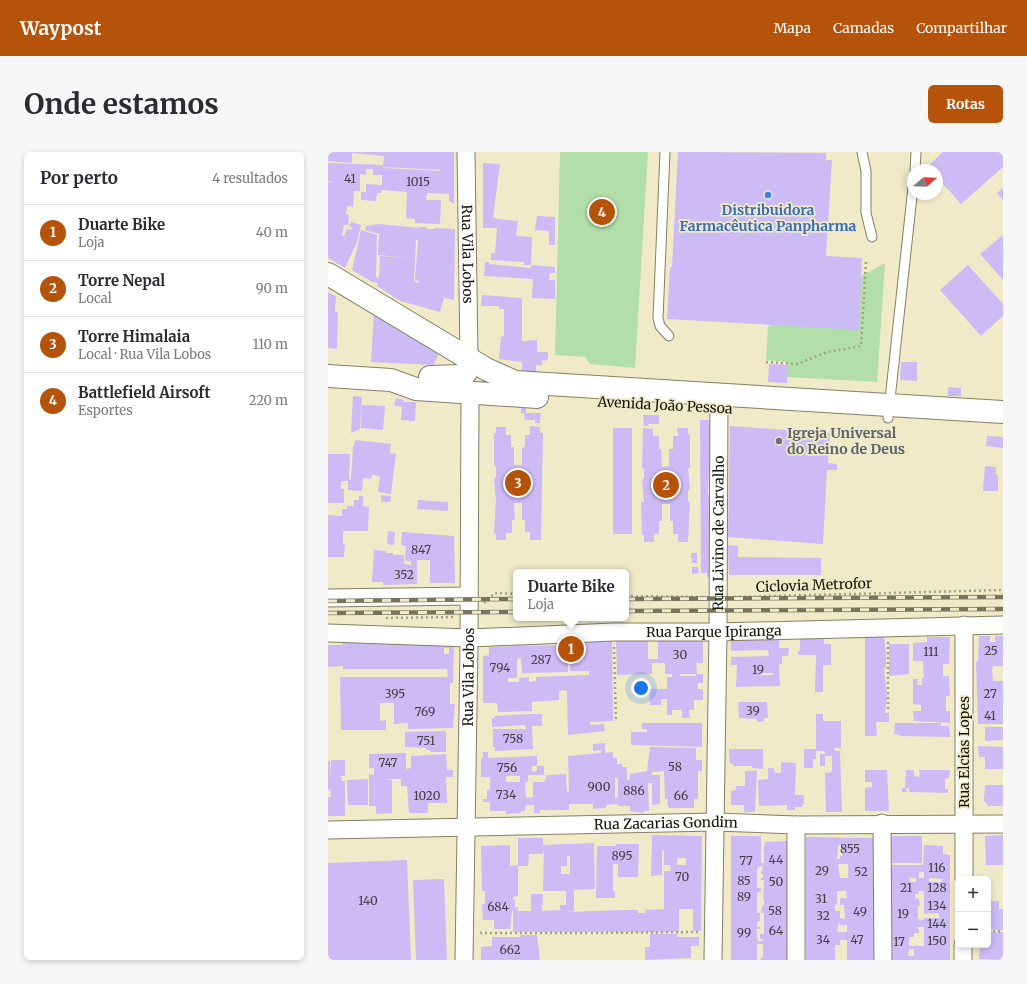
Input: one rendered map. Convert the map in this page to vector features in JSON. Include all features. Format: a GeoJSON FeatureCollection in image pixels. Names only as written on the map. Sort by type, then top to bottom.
{"type":"FeatureCollection","features":[{"type":"Feature","properties":{"kind":"main road","name":"Avenida João Pessoa"},"geometry":{"type":"LineString","coordinates":[[328,274],[504,378],[515,382],[719,401],[889,412],[1003,426]]}},
{"type":"Feature","properties":{"kind":"main road"},"geometry":{"type":"LineString","coordinates":[[391,380],[416,376],[448,378],[463,376],[468,371],[468,357]]}},
{"type":"Feature","properties":{"kind":"main road","name":"Avenida João Pessoa"},"geometry":{"type":"LineString","coordinates":[[328,376],[391,380],[416,389],[636,405],[719,401]]}},
{"type":"Feature","properties":{"kind":"main road","name":"Avenida João Pessoa"},"geometry":{"type":"LineString","coordinates":[[889,412],[1003,412]]}},
{"type":"Feature","properties":{"kind":"street","name":"Rua Vila Lobos"},"geometry":{"type":"LineString","coordinates":[[466,152],[468,357]]}},
{"type":"Feature","properties":{"kind":"street","name":"Rua Vila Lobos"},"geometry":{"type":"LineString","coordinates":[[464,960],[469,638],[470,393]]}},
{"type":"Feature","properties":{"kind":"street","name":"Rua Livino de Carvalho"},"geometry":{"type":"LineString","coordinates":[[713,960],[716,822],[719,401]]}},
{"type":"Feature","properties":{"kind":"street"},"geometry":{"type":"LineString","coordinates":[[328,598],[469,596]]}},
{"type":"Feature","properties":{"kind":"street","name":"Rua Elcias Lopes"},"geometry":{"type":"LineString","coordinates":[[964,625],[964,876]]}},
{"type":"Feature","properties":{"kind":"street","name":"Rua Parque Ipiranga"},"geometry":{"type":"LineString","coordinates":[[328,633],[469,638],[614,632],[718,632],[1003,625]]}},
{"type":"Feature","properties":{"kind":"street","name":"Rua Zacarias Gondim"},"geometry":{"type":"LineString","coordinates":[[328,830],[716,822],[796,825],[882,823],[1003,824]]}},
{"type":"Feature","properties":{"kind":"street"},"geometry":{"type":"LineString","coordinates":[[882,823],[883,960]]}},
{"type":"Feature","properties":{"kind":"street"},"geometry":{"type":"LineString","coordinates":[[796,825],[796,960]]}},
{"type":"Feature","properties":{"kind":"street"},"geometry":{"type":"LineString","coordinates":[[963,948],[963,960]]}},
{"type":"Feature","properties":{"kind":"lane"},"geometry":{"type":"LineString","coordinates":[[665,152],[658,318],[660,326],[669,336]]}},
{"type":"Feature","properties":{"kind":"lane"},"geometry":{"type":"LineString","coordinates":[[862,152],[866,171],[866,213],[872,237]]}},
{"type":"Feature","properties":{"kind":"lane"},"geometry":{"type":"LineString","coordinates":[[915,164],[916,152]]}},
{"type":"Feature","properties":{"kind":"lane"},"geometry":{"type":"LineString","coordinates":[[889,412],[912,200]]}},
{"type":"Feature","properties":{"kind":"path"},"geometry":{"type":"LineString","coordinates":[[766,362],[797,364],[827,352],[861,346],[866,261]]}},
{"type":"Feature","properties":{"kind":"path","name":"Ciclovia Metrofor"},"geometry":{"type":"LineString","coordinates":[[629,596],[718,597],[1003,590]]}},
{"type":"Feature","properties":{"kind":"path"},"geometry":{"type":"LineString","coordinates":[[888,627],[888,710]]}},
{"type":"Feature","properties":{"kind":"path"},"geometry":{"type":"LineString","coordinates":[[614,632],[616,722]]}},
{"type":"Feature","properties":{"kind":"path"},"geometry":{"type":"LineString","coordinates":[[991,931],[1003,931]]}},
{"type":"Feature","properties":{"kind":"path"},"geometry":{"type":"LineString","coordinates":[[464,933],[714,932]]}},
{"type":"Feature","properties":{"kind":"green space"},"geometry":{"type":"Polygon","coordinates":[[[560,152],[648,152],[635,368],[590,364],[585,357],[555,355],[560,152]]]}},
{"type":"Feature","properties":{"kind":"green space"},"geometry":{"type":"Polygon","coordinates":[[[885,263],[877,382],[787,377],[788,362],[766,360],[768,327],[885,263]]]}},
{"type":"Feature","properties":{"kind":"building"},"geometry":{"type":"Polygon","coordinates":[[[328,152],[454,152],[454,204],[449,201],[449,194],[427,193],[426,200],[441,200],[440,224],[415,223],[415,219],[406,218],[407,192],[382,190],[381,193],[377,193],[376,201],[361,200],[361,192],[366,192],[366,184],[382,185],[382,175],[373,175],[373,169],[366,169],[366,175],[360,174],[360,191],[354,191],[353,207],[347,206],[346,214],[349,215],[348,225],[344,225],[342,236],[344,236],[347,229],[351,230],[352,227],[349,226],[351,222],[361,225],[357,242],[345,268],[328,258],[328,182],[336,182],[328,181],[328,163],[383,165],[384,156],[352,153],[352,163],[328,161],[328,152]],[[383,167],[441,171],[441,170],[383,167]]]}},
{"type":"Feature","properties":{"kind":"building"},"geometry":{"type":"Polygon","coordinates":[[[678,152],[826,153],[826,160],[832,160],[826,256],[862,258],[859,330],[667,319],[670,267],[672,267],[678,152]]]}},
{"type":"Feature","properties":{"kind":"building"},"geometry":{"type":"Polygon","coordinates":[[[943,152],[1003,152],[1003,167],[961,204],[943,184],[943,164],[930,164],[943,152]]]}},
{"type":"Feature","properties":{"kind":"building"},"geometry":{"type":"Polygon","coordinates":[[[483,163],[500,164],[493,217],[496,219],[518,221],[516,236],[532,237],[531,265],[524,265],[524,262],[491,260],[491,253],[495,253],[497,228],[483,228],[483,163]]]}},
{"type":"Feature","properties":{"kind":"building"},"geometry":{"type":"Polygon","coordinates":[[[1003,188],[1003,200],[997,193],[1003,188]]]}},
{"type":"Feature","properties":{"kind":"building"},"geometry":{"type":"Polygon","coordinates":[[[537,216],[555,217],[555,245],[549,245],[549,231],[535,230],[537,216]]]}},
{"type":"Feature","properties":{"kind":"building"},"geometry":{"type":"Polygon","coordinates":[[[379,224],[419,228],[426,227],[426,229],[455,229],[454,300],[444,298],[440,312],[400,301],[377,286],[378,283],[374,283],[352,270],[361,230],[377,235],[376,277],[379,278],[380,256],[410,258],[378,255],[379,234],[365,230],[366,226],[379,224]],[[416,240],[414,281],[418,283],[419,281],[415,280],[418,240],[416,240]]]}},
{"type":"Feature","properties":{"kind":"building"},"geometry":{"type":"Polygon","coordinates":[[[1003,235],[1003,280],[980,254],[1003,235]]]}},
{"type":"Feature","properties":{"kind":"building"},"geometry":{"type":"Polygon","coordinates":[[[485,262],[489,262],[489,264],[531,268],[531,265],[555,267],[555,273],[550,273],[549,280],[555,280],[555,299],[532,298],[533,279],[484,276],[485,262]]]}},
{"type":"Feature","properties":{"kind":"building"},"geometry":{"type":"Polygon","coordinates":[[[968,265],[1003,304],[1003,316],[981,336],[940,290],[968,265]]]}},
{"type":"Feature","properties":{"kind":"building"},"geometry":{"type":"Polygon","coordinates":[[[328,292],[336,296],[335,312],[338,312],[337,349],[328,348],[328,292]]]}},
{"type":"Feature","properties":{"kind":"building"},"geometry":{"type":"Polygon","coordinates":[[[482,295],[522,298],[522,341],[537,340],[537,352],[548,352],[548,358],[546,361],[542,360],[542,365],[536,365],[536,372],[522,372],[522,362],[499,359],[501,337],[504,336],[504,309],[499,309],[499,306],[481,306],[482,295]]]}},
{"type":"Feature","properties":{"kind":"building"},"geometry":{"type":"Polygon","coordinates":[[[374,314],[439,352],[434,365],[371,362],[374,314]]]}},
{"type":"Feature","properties":{"kind":"building"},"geometry":{"type":"Polygon","coordinates":[[[901,362],[917,362],[917,381],[900,380],[901,362]]]}},
{"type":"Feature","properties":{"kind":"building"},"geometry":{"type":"Polygon","coordinates":[[[769,364],[788,365],[787,383],[768,382],[769,364]]]}},
{"type":"Feature","properties":{"kind":"building"},"geometry":{"type":"Polygon","coordinates":[[[948,387],[961,388],[961,396],[948,396],[948,387]]]}},
{"type":"Feature","properties":{"kind":"building"},"geometry":{"type":"Polygon","coordinates":[[[353,396],[362,397],[360,429],[351,433],[353,396]]]}},
{"type":"Feature","properties":{"kind":"building"},"geometry":{"type":"Polygon","coordinates":[[[396,398],[404,400],[403,402],[416,402],[415,421],[401,420],[402,407],[394,405],[396,398]]]}},
{"type":"Feature","properties":{"kind":"building"},"geometry":{"type":"Polygon","coordinates":[[[362,405],[385,406],[383,430],[361,428],[362,405]]]}},
{"type":"Feature","properties":{"kind":"building"},"geometry":{"type":"Polygon","coordinates":[[[526,407],[526,413],[541,413],[540,423],[535,423],[535,420],[525,420],[524,413],[521,413],[521,408],[526,407]]]}},
{"type":"Feature","properties":{"kind":"building"},"geometry":{"type":"Polygon","coordinates":[[[643,415],[659,415],[659,424],[648,424],[649,426],[644,426],[643,415]]]}},
{"type":"Feature","properties":{"kind":"building"},"geometry":{"type":"Polygon","coordinates":[[[700,420],[710,420],[711,472],[709,473],[708,494],[712,494],[712,578],[707,577],[707,573],[701,573],[700,420]]]}},
{"type":"Feature","properties":{"kind":"building"},"geometry":{"type":"Polygon","coordinates":[[[530,426],[540,427],[540,433],[543,433],[541,540],[530,540],[530,532],[525,532],[525,520],[522,520],[522,503],[514,503],[515,520],[512,520],[512,533],[506,533],[506,540],[496,540],[496,534],[494,534],[496,500],[494,478],[496,478],[496,466],[494,466],[494,433],[496,433],[496,427],[506,427],[506,435],[511,435],[511,447],[514,447],[514,465],[522,465],[522,448],[525,447],[525,435],[530,435],[530,426]]]}},
{"type":"Feature","properties":{"kind":"building"},"geometry":{"type":"Polygon","coordinates":[[[730,426],[830,433],[828,463],[837,464],[837,470],[827,470],[823,544],[728,537],[730,426]]]}},
{"type":"Feature","properties":{"kind":"building"},"geometry":{"type":"Polygon","coordinates":[[[613,428],[632,428],[632,534],[613,534],[613,428]]]}},
{"type":"Feature","properties":{"kind":"building"},"geometry":{"type":"Polygon","coordinates":[[[643,428],[653,429],[653,436],[659,436],[659,449],[661,449],[662,467],[669,466],[669,449],[673,449],[673,436],[678,436],[677,428],[688,428],[688,434],[690,434],[690,468],[688,468],[690,490],[688,490],[688,502],[690,502],[688,542],[678,542],[678,534],[673,534],[673,521],[670,521],[670,504],[662,504],[662,521],[659,521],[659,534],[654,534],[654,542],[644,542],[644,535],[642,535],[641,502],[644,502],[642,479],[644,479],[644,468],[642,468],[643,428]]]}},
{"type":"Feature","properties":{"kind":"building"},"geometry":{"type":"Polygon","coordinates":[[[987,436],[1003,437],[1003,448],[986,446],[987,436]]]}},
{"type":"Feature","properties":{"kind":"building"},"geometry":{"type":"Polygon","coordinates":[[[356,440],[391,444],[390,453],[396,454],[391,494],[378,492],[380,476],[372,475],[371,479],[363,478],[362,491],[348,490],[348,481],[341,481],[341,489],[344,489],[344,503],[328,503],[328,454],[350,454],[349,479],[351,480],[353,447],[356,440]]]}},
{"type":"Feature","properties":{"kind":"building"},"geometry":{"type":"Polygon","coordinates":[[[985,466],[996,467],[996,475],[998,475],[998,491],[983,491],[985,466]]]}},
{"type":"Feature","properties":{"kind":"building"},"geometry":{"type":"Polygon","coordinates":[[[381,495],[391,496],[390,502],[381,502],[381,495]]]}},
{"type":"Feature","properties":{"kind":"building"},"geometry":{"type":"Polygon","coordinates":[[[359,496],[363,496],[363,506],[369,507],[368,531],[343,531],[343,544],[345,544],[344,557],[328,557],[328,515],[342,516],[342,509],[347,509],[347,506],[354,506],[354,500],[359,500],[359,496]]]}},
{"type":"Feature","properties":{"kind":"building"},"geometry":{"type":"Polygon","coordinates":[[[418,500],[448,502],[448,511],[417,509],[418,500]]]}},
{"type":"Feature","properties":{"kind":"building"},"geometry":{"type":"Polygon","coordinates":[[[388,531],[395,532],[394,545],[387,544],[388,531]]]}},
{"type":"Feature","properties":{"kind":"building"},"geometry":{"type":"Polygon","coordinates":[[[402,532],[454,536],[455,583],[430,583],[430,560],[417,560],[417,584],[383,585],[383,582],[372,582],[374,550],[386,551],[386,553],[393,553],[393,555],[404,555],[404,564],[411,565],[411,561],[405,561],[406,546],[401,545],[402,532]]]}},
{"type":"Feature","properties":{"kind":"building"},"geometry":{"type":"Polygon","coordinates":[[[728,545],[738,546],[738,557],[821,558],[821,575],[729,575],[728,545]]]}},
{"type":"Feature","properties":{"kind":"building"},"geometry":{"type":"Polygon","coordinates":[[[691,553],[697,553],[697,563],[692,563],[691,553]]]}},
{"type":"Feature","properties":{"kind":"building"},"geometry":{"type":"Polygon","coordinates":[[[692,567],[698,567],[699,573],[692,574],[692,567]]]}},
{"type":"Feature","properties":{"kind":"building"},"geometry":{"type":"Polygon","coordinates":[[[979,636],[990,636],[990,642],[995,642],[995,636],[1003,636],[1003,666],[993,666],[992,670],[993,681],[1003,681],[1003,724],[978,724],[976,662],[978,662],[979,636]]]}},
{"type":"Feature","properties":{"kind":"building"},"geometry":{"type":"Polygon","coordinates":[[[816,637],[824,637],[824,644],[831,644],[831,665],[823,665],[823,692],[815,692],[816,655],[798,655],[798,651],[800,651],[800,638],[816,639],[816,637]]]}},
{"type":"Feature","properties":{"kind":"building"},"geometry":{"type":"Polygon","coordinates":[[[865,637],[884,637],[886,653],[886,668],[884,668],[887,698],[885,713],[889,713],[889,722],[876,722],[877,736],[865,736],[865,637]]]}},
{"type":"Feature","properties":{"kind":"building"},"geometry":{"type":"Polygon","coordinates":[[[927,637],[950,637],[949,664],[943,664],[943,676],[949,676],[950,696],[946,696],[946,711],[950,711],[950,723],[914,721],[913,711],[921,711],[921,705],[913,704],[913,679],[918,679],[917,685],[922,685],[922,678],[924,678],[923,661],[913,661],[913,643],[927,642],[927,637]]]}},
{"type":"Feature","properties":{"kind":"building"},"geometry":{"type":"Polygon","coordinates":[[[648,638],[648,659],[658,659],[658,638],[703,638],[703,663],[696,663],[697,674],[703,674],[703,683],[698,683],[698,689],[703,689],[703,700],[694,700],[694,710],[689,710],[690,718],[682,718],[682,710],[672,710],[672,715],[667,715],[667,699],[661,699],[661,705],[650,705],[649,689],[667,689],[667,677],[672,677],[672,674],[665,674],[665,663],[652,663],[652,674],[617,675],[616,639],[648,638]],[[680,674],[680,676],[696,676],[696,674],[680,674]]]}},
{"type":"Feature","properties":{"kind":"building"},"geometry":{"type":"Polygon","coordinates":[[[731,638],[779,639],[779,648],[789,648],[788,656],[782,656],[782,664],[779,664],[780,686],[736,687],[737,665],[731,665],[731,657],[769,656],[768,650],[731,651],[731,638]],[[761,673],[760,675],[744,676],[773,675],[773,673],[761,673]]]}},
{"type":"Feature","properties":{"kind":"building"},"geometry":{"type":"Polygon","coordinates":[[[612,639],[613,721],[590,722],[590,725],[604,724],[605,731],[568,735],[567,690],[559,691],[559,700],[532,702],[532,711],[498,712],[497,703],[483,703],[483,656],[489,655],[489,647],[515,646],[514,642],[520,641],[520,646],[568,645],[568,672],[522,673],[521,658],[517,659],[517,678],[508,678],[508,682],[519,682],[519,678],[529,677],[529,682],[536,681],[536,677],[589,675],[589,671],[570,671],[570,644],[585,644],[585,640],[612,639]]]}},
{"type":"Feature","properties":{"kind":"building"},"geometry":{"type":"Polygon","coordinates":[[[342,642],[454,643],[453,683],[450,683],[450,704],[455,704],[453,728],[408,729],[408,723],[394,724],[394,703],[380,703],[380,721],[386,720],[386,730],[341,730],[340,677],[448,677],[447,669],[343,669],[343,666],[328,667],[328,645],[343,645],[342,642]],[[444,648],[444,654],[449,654],[449,648],[444,648]]]}},
{"type":"Feature","properties":{"kind":"building"},"geometry":{"type":"Polygon","coordinates":[[[889,644],[909,644],[909,674],[889,676],[889,644]]]}},
{"type":"Feature","properties":{"kind":"building"},"geometry":{"type":"Polygon","coordinates":[[[738,702],[767,702],[768,718],[764,718],[764,721],[757,722],[757,719],[739,718],[738,702]]]}},
{"type":"Feature","properties":{"kind":"building"},"geometry":{"type":"Polygon","coordinates":[[[542,714],[542,726],[532,726],[533,749],[495,751],[495,747],[493,747],[493,729],[526,729],[525,725],[492,727],[492,718],[495,718],[495,716],[542,714]]]}},
{"type":"Feature","properties":{"kind":"building"},"geometry":{"type":"Polygon","coordinates":[[[816,714],[823,714],[823,721],[841,721],[841,748],[834,748],[835,751],[840,751],[842,812],[826,812],[825,773],[832,772],[832,756],[825,756],[825,766],[820,766],[820,754],[825,754],[824,751],[816,751],[816,759],[813,759],[813,768],[804,768],[804,749],[816,749],[816,714]]]}},
{"type":"Feature","properties":{"kind":"building"},"geometry":{"type":"Polygon","coordinates":[[[642,723],[702,723],[702,747],[631,745],[631,732],[647,732],[647,729],[642,729],[642,723]]]}},
{"type":"Feature","properties":{"kind":"building"},"geometry":{"type":"Polygon","coordinates":[[[895,723],[941,723],[941,726],[949,726],[950,737],[900,736],[894,734],[895,723]]]}},
{"type":"Feature","properties":{"kind":"building"},"geometry":{"type":"Polygon","coordinates":[[[985,727],[1003,727],[1003,740],[985,741],[985,727]]]}},
{"type":"Feature","properties":{"kind":"building"},"geometry":{"type":"Polygon","coordinates":[[[446,731],[446,752],[430,752],[430,750],[426,750],[426,748],[405,747],[405,732],[446,731]]]}},
{"type":"Feature","properties":{"kind":"building"},"geometry":{"type":"Polygon","coordinates":[[[605,743],[605,753],[613,752],[613,758],[617,758],[617,764],[622,764],[622,767],[627,767],[627,780],[630,780],[630,774],[647,771],[650,747],[696,748],[696,760],[702,760],[702,771],[698,771],[698,799],[694,799],[694,808],[669,808],[667,803],[668,799],[665,799],[664,771],[652,772],[652,775],[660,775],[660,804],[652,805],[652,783],[648,783],[649,811],[644,811],[643,813],[630,811],[630,806],[618,806],[618,804],[606,805],[606,808],[593,809],[593,804],[569,804],[569,810],[540,810],[540,813],[534,813],[534,805],[526,805],[525,811],[521,811],[521,813],[506,814],[506,811],[490,811],[490,802],[483,802],[483,799],[487,799],[487,790],[490,790],[490,777],[481,777],[481,758],[483,758],[483,752],[488,752],[488,758],[537,756],[537,766],[544,766],[544,775],[528,775],[528,782],[525,782],[526,798],[533,797],[533,782],[544,782],[547,775],[566,774],[567,791],[569,791],[568,756],[601,753],[601,750],[593,751],[593,744],[605,743]],[[532,766],[532,772],[537,771],[537,766],[532,766]],[[506,776],[506,782],[520,782],[520,776],[506,776]],[[615,778],[615,798],[618,798],[618,778],[615,778]]]}},
{"type":"Feature","properties":{"kind":"building"},"geometry":{"type":"Polygon","coordinates":[[[978,746],[1003,747],[1003,769],[985,769],[985,757],[979,757],[978,746]]]}},
{"type":"Feature","properties":{"kind":"building"},"geometry":{"type":"Polygon","coordinates":[[[729,749],[763,749],[763,769],[752,768],[752,766],[733,766],[733,764],[730,764],[729,749]]]}},
{"type":"Feature","properties":{"kind":"building"},"geometry":{"type":"Polygon","coordinates":[[[406,753],[406,769],[411,768],[411,756],[446,754],[447,770],[453,770],[453,777],[446,777],[447,803],[428,803],[428,813],[409,813],[407,786],[401,786],[401,779],[385,779],[392,780],[392,813],[376,814],[376,806],[369,806],[369,774],[374,775],[374,768],[369,768],[369,754],[406,753]]]}},
{"type":"Feature","properties":{"kind":"building"},"geometry":{"type":"Polygon","coordinates":[[[331,760],[345,760],[345,776],[341,776],[342,781],[345,781],[345,816],[328,816],[328,797],[331,797],[330,790],[328,790],[328,761],[330,761],[331,781],[331,760]]]}},
{"type":"Feature","properties":{"kind":"building"},"geometry":{"type":"Polygon","coordinates":[[[781,762],[796,763],[795,795],[804,795],[804,803],[802,807],[795,807],[795,810],[787,810],[787,805],[759,806],[758,780],[768,779],[768,768],[774,768],[775,773],[781,773],[781,762]]]}},
{"type":"Feature","properties":{"kind":"building"},"geometry":{"type":"Polygon","coordinates":[[[865,770],[887,770],[889,811],[865,811],[865,788],[872,787],[872,782],[865,782],[865,770]]]}},
{"type":"Feature","properties":{"kind":"building"},"geometry":{"type":"Polygon","coordinates":[[[906,770],[914,770],[914,776],[920,777],[919,770],[950,770],[949,778],[945,779],[945,789],[948,789],[948,793],[909,792],[909,788],[906,788],[907,792],[902,792],[902,788],[905,788],[906,770]]]}},
{"type":"Feature","properties":{"kind":"building"},"geometry":{"type":"Polygon","coordinates":[[[745,771],[757,771],[755,812],[744,812],[744,805],[731,805],[731,791],[736,790],[736,786],[745,786],[745,771]]]}},
{"type":"Feature","properties":{"kind":"building"},"geometry":{"type":"Polygon","coordinates":[[[368,779],[368,805],[348,805],[347,780],[368,779]]]}},
{"type":"Feature","properties":{"kind":"building"},"geometry":{"type":"Polygon","coordinates":[[[985,785],[1003,785],[1003,806],[988,806],[984,801],[985,785]]]}},
{"type":"Feature","properties":{"kind":"building"},"geometry":{"type":"Polygon","coordinates":[[[652,835],[702,836],[701,931],[693,931],[693,909],[679,909],[679,932],[513,932],[513,911],[510,929],[494,929],[494,920],[483,920],[482,904],[485,904],[485,891],[482,891],[481,846],[510,845],[510,866],[518,865],[518,838],[543,838],[543,845],[594,843],[595,889],[574,890],[574,911],[566,912],[638,910],[638,913],[645,913],[645,910],[664,909],[664,871],[671,871],[670,865],[664,865],[664,850],[662,850],[662,875],[651,876],[652,835]],[[544,848],[543,854],[529,854],[528,866],[518,866],[518,896],[513,897],[513,900],[515,900],[515,908],[518,907],[518,911],[531,911],[531,894],[543,894],[542,911],[560,910],[560,905],[566,905],[566,891],[543,891],[544,848]],[[567,856],[567,866],[561,866],[561,874],[570,874],[570,856],[567,856]],[[677,858],[677,865],[686,865],[686,858],[677,858]]]}},
{"type":"Feature","properties":{"kind":"building"},"geometry":{"type":"Polygon","coordinates":[[[1003,835],[1003,865],[986,865],[985,836],[1003,835]]]}},
{"type":"Feature","properties":{"kind":"building"},"geometry":{"type":"Polygon","coordinates":[[[731,836],[761,836],[761,863],[764,863],[763,852],[765,842],[787,841],[788,960],[760,960],[763,958],[763,944],[757,944],[757,960],[731,960],[731,836]],[[763,866],[758,867],[757,870],[757,888],[761,888],[761,891],[757,893],[757,913],[760,913],[760,920],[757,923],[757,927],[760,927],[760,929],[756,929],[758,941],[763,941],[763,939],[760,939],[760,934],[764,934],[764,913],[761,913],[762,906],[764,905],[764,880],[761,880],[761,877],[763,878],[763,874],[761,874],[763,866]]]}},
{"type":"Feature","properties":{"kind":"building"},"geometry":{"type":"Polygon","coordinates":[[[891,836],[922,836],[922,863],[892,863],[891,836]]]}},
{"type":"Feature","properties":{"kind":"building"},"geometry":{"type":"Polygon","coordinates":[[[806,837],[876,838],[873,878],[873,884],[875,884],[875,960],[847,960],[847,940],[840,940],[840,945],[835,945],[835,960],[806,960],[806,837]],[[842,845],[838,846],[837,859],[840,859],[840,856],[842,856],[842,845]],[[838,864],[840,878],[848,878],[848,864],[838,864]],[[837,891],[837,904],[835,905],[835,911],[840,911],[840,918],[845,919],[844,905],[840,905],[840,898],[847,898],[846,891],[837,891]],[[839,922],[837,932],[847,932],[847,925],[840,925],[839,922]]]}},
{"type":"Feature","properties":{"kind":"building"},"geometry":{"type":"Polygon","coordinates":[[[616,844],[639,844],[638,877],[618,877],[618,864],[613,864],[613,891],[615,891],[615,898],[596,898],[597,846],[616,846],[616,844]]]}},
{"type":"Feature","properties":{"kind":"building"},"geometry":{"type":"Polygon","coordinates":[[[924,845],[943,846],[943,854],[950,855],[950,960],[889,960],[888,865],[923,865],[924,845]],[[919,872],[919,878],[924,878],[924,872],[919,872]],[[909,878],[910,882],[916,882],[916,878],[909,878]],[[929,878],[929,882],[942,882],[942,879],[929,878]],[[918,891],[919,894],[915,894],[915,898],[919,899],[920,906],[918,906],[918,919],[924,920],[924,918],[940,918],[938,913],[924,914],[924,891],[918,891]],[[917,927],[917,929],[919,929],[919,933],[914,933],[914,937],[909,937],[909,946],[924,946],[924,927],[917,927]],[[909,949],[908,956],[914,956],[914,949],[909,949]]]}},
{"type":"Feature","properties":{"kind":"building"},"geometry":{"type":"Polygon","coordinates":[[[407,860],[411,960],[328,960],[328,863],[407,860]]]}},
{"type":"Feature","properties":{"kind":"building"},"geometry":{"type":"Polygon","coordinates":[[[444,879],[447,960],[416,960],[413,880],[444,879]]]}},
{"type":"Feature","properties":{"kind":"building"},"geometry":{"type":"Polygon","coordinates":[[[991,901],[999,901],[999,909],[1003,909],[1003,930],[991,929],[991,901]]]}},
{"type":"Feature","properties":{"kind":"building"},"geometry":{"type":"Polygon","coordinates":[[[991,932],[1003,932],[1003,960],[979,959],[980,948],[991,948],[991,932]]]}},
{"type":"Feature","properties":{"kind":"building"},"geometry":{"type":"Polygon","coordinates":[[[650,934],[677,934],[677,937],[699,937],[699,946],[691,946],[691,958],[645,960],[645,947],[650,947],[650,934]]]}},
{"type":"Feature","properties":{"kind":"building"},"geometry":{"type":"Polygon","coordinates":[[[520,935],[537,935],[540,960],[481,960],[481,947],[492,946],[492,937],[520,937],[520,935]]]}},
{"type":"Feature","properties":{"kind":"railway"},"geometry":{"type":"LineString","coordinates":[[629,599],[1003,597]]}},
{"type":"Feature","properties":{"kind":"railway"},"geometry":{"type":"LineString","coordinates":[[328,601],[513,599]]}},
{"type":"Feature","properties":{"kind":"railway"},"geometry":{"type":"LineString","coordinates":[[629,611],[1003,609]]}},
{"type":"Feature","properties":{"kind":"railway"},"geometry":{"type":"LineString","coordinates":[[328,613],[513,612]]}},
{"type":"Feature","properties":{"kind":"place","name":"Distribuidora Farmacêutica Panpharma"},"geometry":{"type":"Point","coordinates":[768,195]}},
{"type":"Feature","properties":{"kind":"place","name":"Battlefield Airsoft"},"geometry":{"type":"Point","coordinates":[602,212]}},
{"type":"Feature","properties":{"kind":"place","name":"Igreja Universal do Reino de Deus"},"geometry":{"type":"Point","coordinates":[779,441]}},
{"type":"Feature","properties":{"kind":"place","name":"Torre Himalaia"},"geometry":{"type":"Point","coordinates":[518,483]}},
{"type":"Feature","properties":{"kind":"place","name":"Torre Nepal"},"geometry":{"type":"Point","coordinates":[666,485]}},
{"type":"Feature","properties":{"kind":"place","name":"Duarte Bike"},"geometry":{"type":"Point","coordinates":[571,649]}}]}
